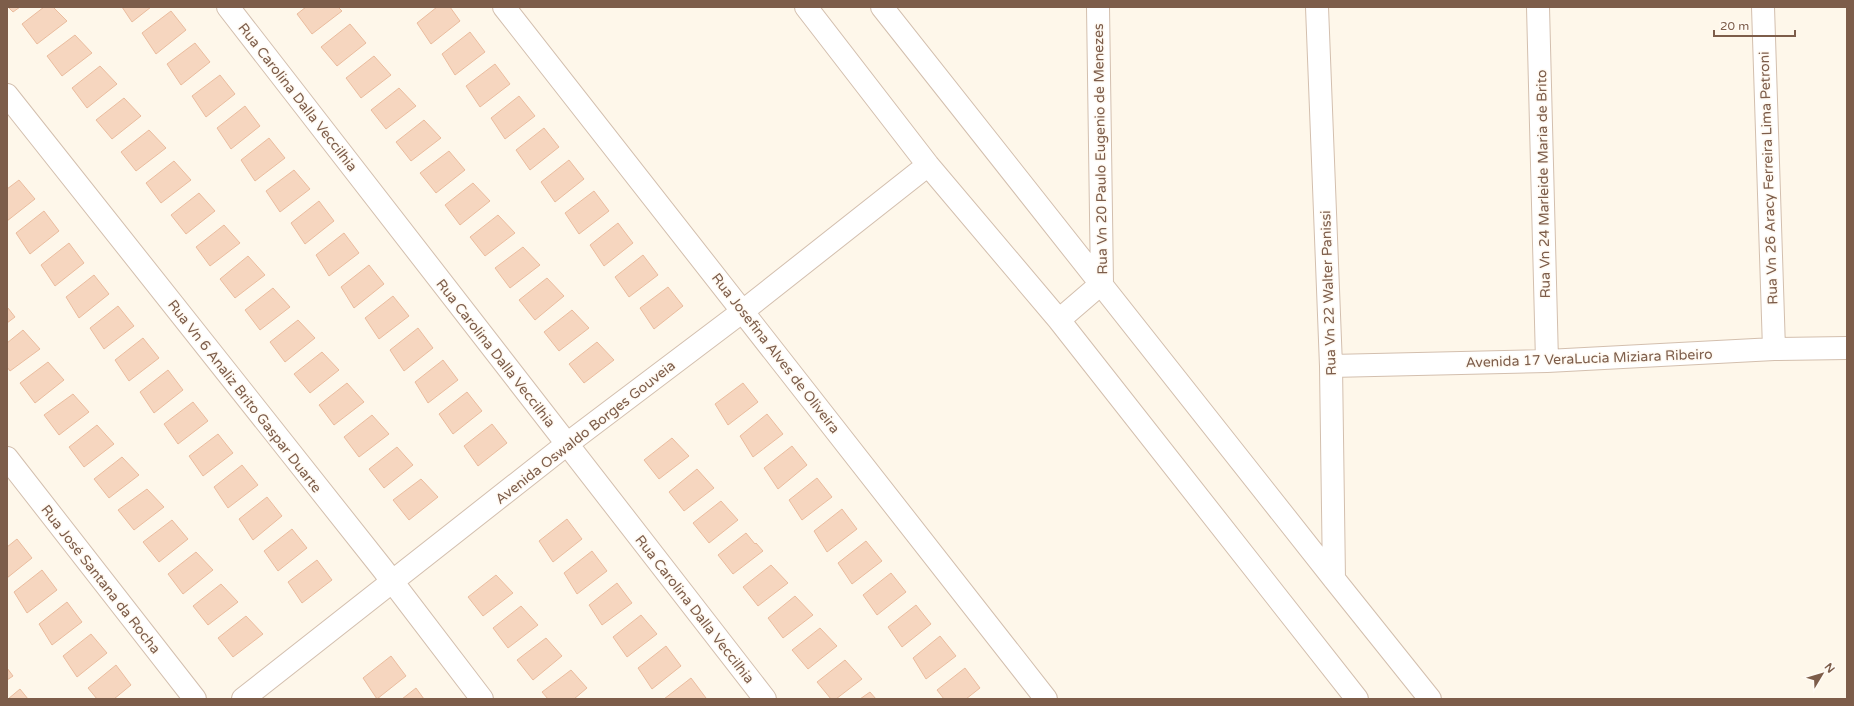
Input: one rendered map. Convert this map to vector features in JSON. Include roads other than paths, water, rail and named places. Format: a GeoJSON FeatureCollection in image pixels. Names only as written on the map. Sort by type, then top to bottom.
{"type":"FeatureCollection","features":[{"type":"Feature","properties":{"kind":"street","name":"Rua Carolina Dalla Veccilhia"},"geometry":{"type":"LineString","coordinates":[[228,7],[765,699]]}},
{"type":"Feature","properties":{"kind":"street","name":"Rua Josefina Alves de Oliveira"},"geometry":{"type":"LineString","coordinates":[[504,7],[1046,699]]}},
{"type":"Feature","properties":{"kind":"street"},"geometry":{"type":"LineString","coordinates":[[806,7],[928,165],[1059,320],[1357,699]]}},
{"type":"Feature","properties":{"kind":"street"},"geometry":{"type":"LineString","coordinates":[[882,7],[1430,699]]}},
{"type":"Feature","properties":{"kind":"street","name":"Rua Vn 20 Paulo Eugenio de Menezes"},"geometry":{"type":"LineString","coordinates":[[1059,320],[1102,283],[1098,7]]}},
{"type":"Feature","properties":{"kind":"street","name":"Rua Vn 22 Walter Panissi"},"geometry":{"type":"LineString","coordinates":[[1317,7],[1331,366],[1334,579]]}},
{"type":"Feature","properties":{"kind":"street","name":"Rua Vn 24 Marleide Maria de Brito"},"geometry":{"type":"LineString","coordinates":[[1538,7],[1547,361]]}},
{"type":"Feature","properties":{"kind":"street","name":"Rua Vn 26 Aracy Ferreira Lima Petroni"},"geometry":{"type":"LineString","coordinates":[[1763,7],[1774,349]]}},
{"type":"Feature","properties":{"kind":"street","name":"Rua Vn 6 Analiz Brito Gaspar Duarte"},"geometry":{"type":"LineString","coordinates":[[7,95],[482,699]]}},
{"type":"Feature","properties":{"kind":"street","name":"Avenida Oswaldo Borges Gouveia"},"geometry":{"type":"LineString","coordinates":[[243,699],[567,444],[743,311],[928,165]]}},
{"type":"Feature","properties":{"kind":"street","name":"Avenida 17 VeraLucia Miziara Ribeiro"},"geometry":{"type":"LineString","coordinates":[[1331,366],[1547,361],[1774,349],[1847,348]]}},
{"type":"Feature","properties":{"kind":"street","name":"Rua José Santana da Rocha"},"geometry":{"type":"LineString","coordinates":[[7,458],[195,699]]}}]}
